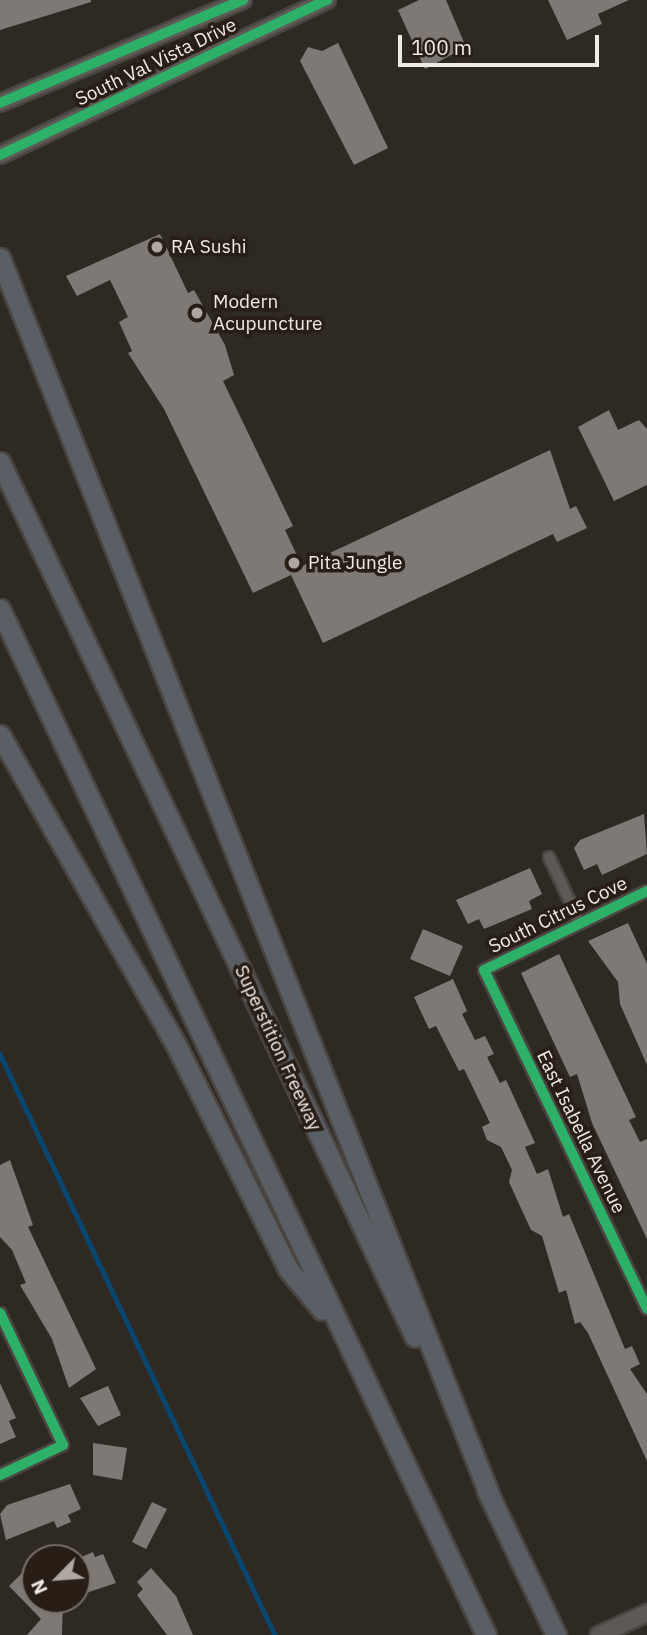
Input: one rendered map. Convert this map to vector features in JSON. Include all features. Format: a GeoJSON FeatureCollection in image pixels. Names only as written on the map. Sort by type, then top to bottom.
{"type":"FeatureCollection","features":[{"type":"Feature","properties":{"kind":"highway"},"geometry":{"type":"LineString","coordinates":[[0,258],[492,1501]]}},
{"type":"Feature","properties":{"kind":"highway","name":"Superstition Freeway"},"geometry":{"type":"LineString","coordinates":[[0,462],[556,1635]]}},
{"type":"Feature","properties":{"kind":"highway"},"geometry":{"type":"LineString","coordinates":[[0,609],[338,1328],[486,1635]]}},
{"type":"Feature","properties":{"kind":"highway"},"geometry":{"type":"LineString","coordinates":[[0,735],[176,1045],[288,1269],[338,1328]]}},
{"type":"Feature","properties":{"kind":"main road","name":"South Val Vista Drive"},"geometry":{"type":"LineString","coordinates":[[0,103],[243,0]]}},
{"type":"Feature","properties":{"kind":"main road","name":"South Val Vista Drive"},"geometry":{"type":"LineString","coordinates":[[0,155],[327,0]]}},
{"type":"Feature","properties":{"kind":"main road"},"geometry":{"type":"LineString","coordinates":[[604,1633],[647,1614]]}},
{"type":"Feature","properties":{"kind":"street"},"geometry":{"type":"LineString","coordinates":[[549,856],[580,923]]}},
{"type":"Feature","properties":{"kind":"street","name":"South Citrus Cove"},"geometry":{"type":"LineString","coordinates":[[484,970],[646,893]]}},
{"type":"Feature","properties":{"kind":"street","name":"East Isabella Avenue"},"geometry":{"type":"LineString","coordinates":[[484,970],[647,1309]]}},
{"type":"Feature","properties":{"kind":"street"},"geometry":{"type":"LineString","coordinates":[[0,1313],[62,1445],[0,1475]]}},
{"type":"Feature","properties":{"kind":"building"},"geometry":{"type":"Polygon","coordinates":[[[0,0],[91,0],[91,2],[0,30],[0,0]]]}},
{"type":"Feature","properties":{"kind":"building"},"geometry":{"type":"Polygon","coordinates":[[[419,0],[446,0],[466,47],[425,69],[398,10],[419,0]]]}},
{"type":"Feature","properties":{"kind":"building"},"geometry":{"type":"Polygon","coordinates":[[[548,0],[629,0],[598,14],[602,24],[567,40],[548,0]]]}},
{"type":"Feature","properties":{"kind":"building"},"geometry":{"type":"Polygon","coordinates":[[[338,43],[388,148],[354,165],[300,61],[308,47],[322,51],[338,43]]]}},
{"type":"Feature","properties":{"kind":"building"},"geometry":{"type":"Polygon","coordinates":[[[160,234],[188,293],[194,290],[225,345],[234,375],[223,381],[293,526],[285,530],[302,566],[550,450],[570,509],[576,506],[587,528],[557,542],[553,534],[323,643],[291,575],[253,593],[164,409],[128,353],[132,351],[119,322],[128,317],[110,280],[77,296],[66,276],[160,234]]]}},
{"type":"Feature","properties":{"kind":"building"},"geometry":{"type":"Polygon","coordinates":[[[609,410],[618,430],[639,420],[647,429],[647,485],[614,501],[578,427],[609,410]]]}},
{"type":"Feature","properties":{"kind":"building"},"geometry":{"type":"Polygon","coordinates":[[[644,814],[647,854],[602,875],[597,864],[584,870],[574,848],[580,840],[644,814]]]}},
{"type":"Feature","properties":{"kind":"building"},"geometry":{"type":"Polygon","coordinates":[[[530,868],[542,894],[529,901],[532,909],[484,929],[479,919],[468,924],[456,900],[530,868]]]}},
{"type":"Feature","properties":{"kind":"building"},"geometry":{"type":"Polygon","coordinates":[[[628,923],[647,964],[647,1065],[620,1004],[618,982],[588,941],[628,923]]]}},
{"type":"Feature","properties":{"kind":"building"},"geometry":{"type":"Polygon","coordinates":[[[423,929],[463,946],[450,976],[410,959],[423,929]]]}},
{"type":"Feature","properties":{"kind":"building"},"geometry":{"type":"Polygon","coordinates":[[[559,954],[636,1117],[629,1120],[640,1142],[647,1139],[647,1239],[592,1123],[577,1074],[570,1077],[521,973],[559,954]]]}},
{"type":"Feature","properties":{"kind":"building"},"geometry":{"type":"Polygon","coordinates":[[[453,979],[467,1011],[462,1014],[475,1040],[485,1036],[494,1054],[487,1057],[500,1083],[506,1080],[535,1143],[525,1147],[537,1174],[548,1169],[563,1217],[569,1214],[625,1349],[632,1346],[640,1364],[630,1369],[647,1394],[647,1461],[588,1333],[580,1322],[575,1324],[566,1290],[559,1293],[542,1236],[531,1230],[509,1182],[512,1170],[501,1147],[487,1140],[482,1127],[490,1123],[464,1069],[459,1071],[436,1026],[429,1029],[414,997],[453,979]]]}},
{"type":"Feature","properties":{"kind":"building"},"geometry":{"type":"Polygon","coordinates":[[[10,1160],[33,1225],[28,1227],[96,1369],[69,1388],[52,1339],[20,1285],[26,1283],[12,1250],[0,1237],[0,1165],[10,1160]]]}},
{"type":"Feature","properties":{"kind":"building"},"geometry":{"type":"Polygon","coordinates":[[[0,1383],[16,1418],[9,1421],[16,1437],[0,1444],[0,1383]]]}},
{"type":"Feature","properties":{"kind":"building"},"geometry":{"type":"Polygon","coordinates":[[[108,1386],[121,1415],[98,1426],[80,1398],[108,1386]]]}},
{"type":"Feature","properties":{"kind":"building"},"geometry":{"type":"Polygon","coordinates":[[[93,1443],[127,1448],[122,1480],[93,1475],[93,1443]]]}},
{"type":"Feature","properties":{"kind":"building"},"geometry":{"type":"Polygon","coordinates":[[[70,1484],[81,1509],[68,1515],[71,1522],[57,1528],[54,1521],[6,1540],[0,1514],[7,1505],[70,1484]]]}},
{"type":"Feature","properties":{"kind":"building"},"geometry":{"type":"Polygon","coordinates":[[[152,1502],[167,1509],[146,1549],[132,1542],[152,1502]]]}},
{"type":"Feature","properties":{"kind":"building"},"geometry":{"type":"Polygon","coordinates":[[[91,1553],[95,1557],[103,1554],[116,1583],[91,1591],[91,1553]]]}},
{"type":"Feature","properties":{"kind":"building"},"geometry":{"type":"Polygon","coordinates":[[[151,1568],[176,1596],[193,1635],[167,1635],[137,1595],[143,1589],[137,1582],[151,1568]]]}},
{"type":"Feature","properties":{"kind":"building"},"geometry":{"type":"Polygon","coordinates":[[[21,1574],[21,1598],[9,1586],[21,1574]]]}},
{"type":"Feature","properties":{"kind":"building"},"geometry":{"type":"Polygon","coordinates":[[[36,1614],[63,1614],[62,1635],[27,1635],[41,1619],[36,1614]]]}},
{"type":"Feature","properties":{"kind":"waterway"},"geometry":{"type":"LineString","coordinates":[[0,1054],[275,1635]]}},
{"type":"Feature","properties":{"kind":"cycle path"},"geometry":{"type":"LineString","coordinates":[[0,103],[243,0]]}},
{"type":"Feature","properties":{"kind":"cycle path"},"geometry":{"type":"LineString","coordinates":[[0,155],[327,0]]}},
{"type":"Feature","properties":{"kind":"cycle path"},"geometry":{"type":"LineString","coordinates":[[647,891],[484,970],[647,1309]]}},
{"type":"Feature","properties":{"kind":"cycle path"},"geometry":{"type":"LineString","coordinates":[[0,1313],[63,1445],[0,1475]]}},
{"type":"Feature","properties":{"kind":"place","name":"RA Sushi"},"geometry":{"type":"Point","coordinates":[157,247]}},
{"type":"Feature","properties":{"kind":"place","name":"Modern Acupuncture"},"geometry":{"type":"Point","coordinates":[197,313]}},
{"type":"Feature","properties":{"kind":"place","name":"Pita Jungle"},"geometry":{"type":"Point","coordinates":[294,563]}}]}
